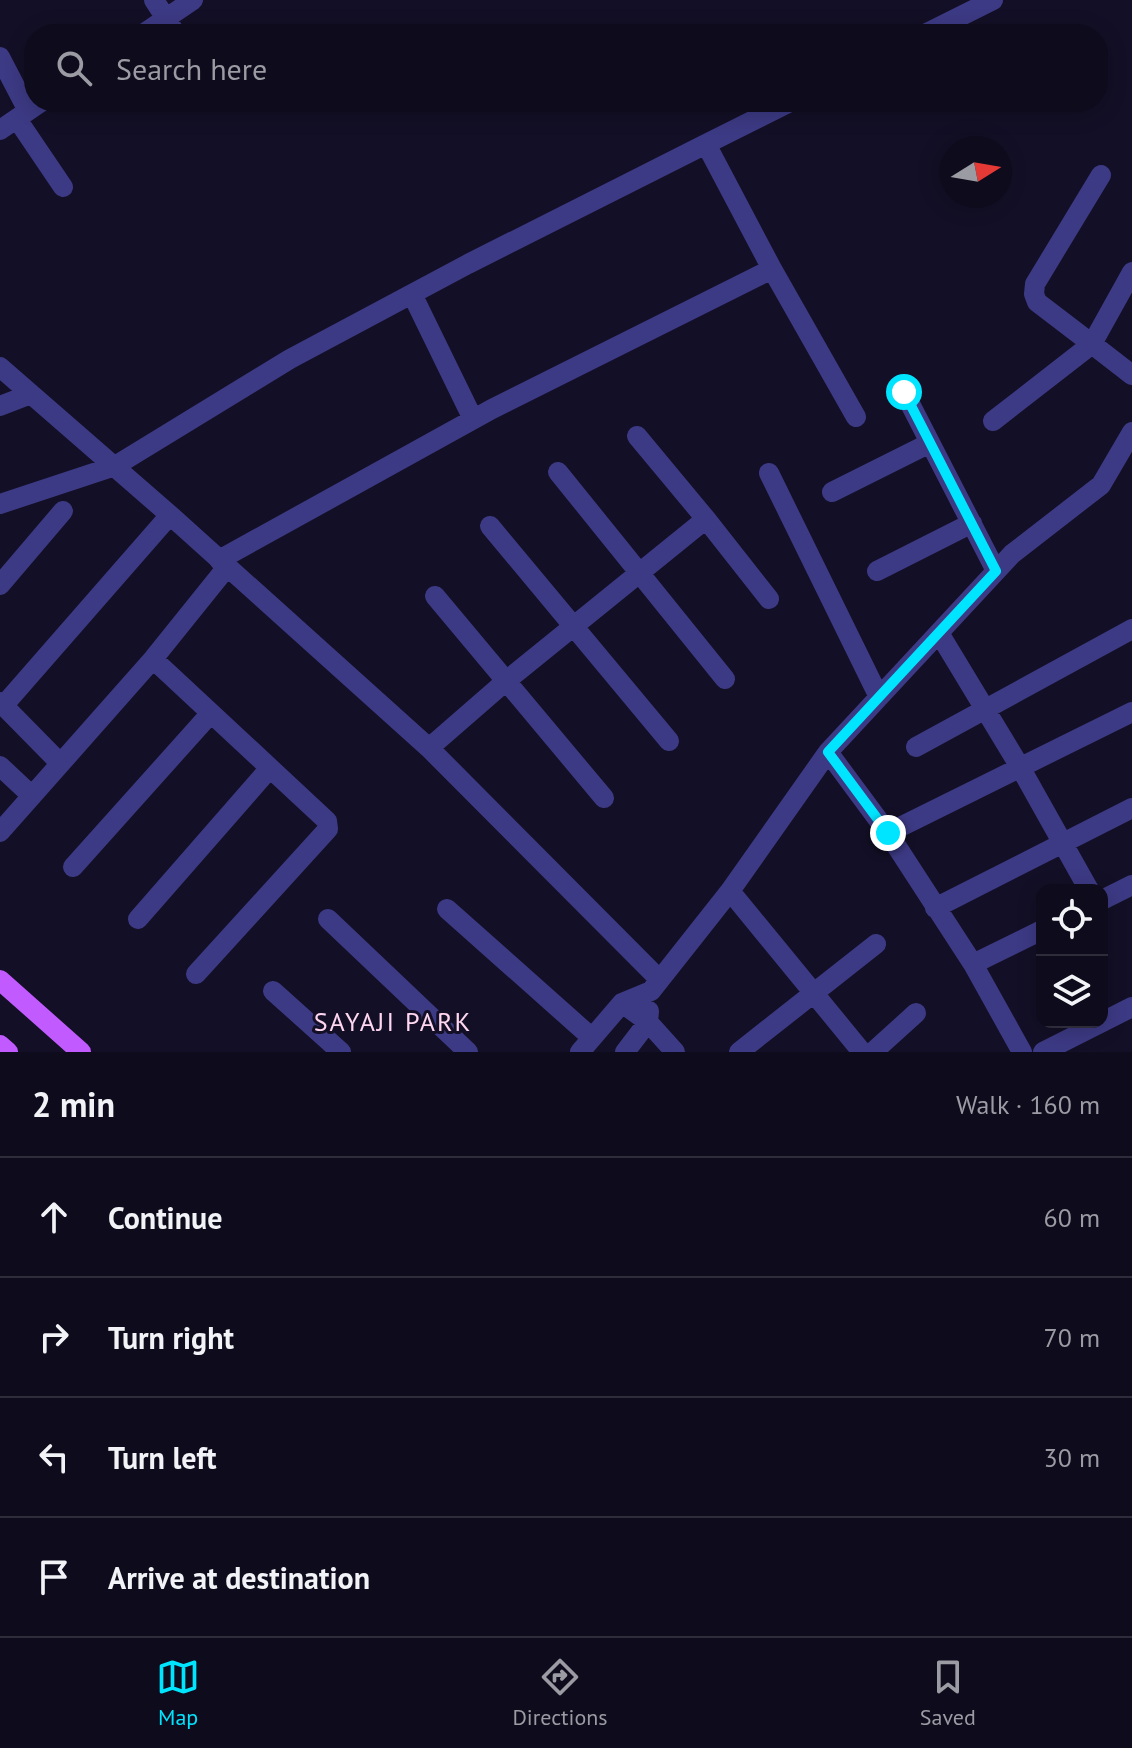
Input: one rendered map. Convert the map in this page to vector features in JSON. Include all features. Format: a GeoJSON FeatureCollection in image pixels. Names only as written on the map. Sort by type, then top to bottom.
{"type":"FeatureCollection","features":[{"type":"Feature","properties":{"kind":"main road"},"geometry":{"type":"LineString","coordinates":[[0,980],[81,1052]]}},
{"type":"Feature","properties":{"kind":"main road"},"geometry":{"type":"LineString","coordinates":[[0,1045],[8,1052]]}},
{"type":"Feature","properties":{"kind":"street"},"geometry":{"type":"LineString","coordinates":[[154,0],[170,24]]}},
{"type":"Feature","properties":{"kind":"street"},"geometry":{"type":"LineString","coordinates":[[173,24],[193,0]]}},
{"type":"Feature","properties":{"kind":"street"},"geometry":{"type":"LineString","coordinates":[[945,24],[993,0]]}},
{"type":"Feature","properties":{"kind":"street"},"geometry":{"type":"LineString","coordinates":[[0,57],[22,116],[63,187]]}},
{"type":"Feature","properties":{"kind":"street"},"geometry":{"type":"LineString","coordinates":[[0,504],[115,466],[290,359],[770,112]]}},
{"type":"Feature","properties":{"kind":"street"},"geometry":{"type":"LineString","coordinates":[[706,144],[856,417]]}},
{"type":"Feature","properties":{"kind":"street"},"geometry":{"type":"LineString","coordinates":[[1101,175],[1035,284],[1034,294],[1037,302],[1132,375]]}},
{"type":"Feature","properties":{"kind":"street"},"geometry":{"type":"LineString","coordinates":[[0,832],[153,659],[223,563],[473,419],[772,269]]}},
{"type":"Feature","properties":{"kind":"street"},"geometry":{"type":"LineString","coordinates":[[993,421],[1092,344],[1132,272]]}},
{"type":"Feature","properties":{"kind":"street"},"geometry":{"type":"LineString","coordinates":[[412,294],[473,419]]}},
{"type":"Feature","properties":{"kind":"street"},"geometry":{"type":"LineString","coordinates":[[0,367],[429,748],[655,985]]}},
{"type":"Feature","properties":{"kind":"street"},"geometry":{"type":"LineString","coordinates":[[904,392],[996,571]]}},
{"type":"Feature","properties":{"kind":"street"},"geometry":{"type":"LineString","coordinates":[[0,406],[31,394]]}},
{"type":"Feature","properties":{"kind":"street"},"geometry":{"type":"LineString","coordinates":[[637,436],[769,599]]}},
{"type":"Feature","properties":{"kind":"street"},"geometry":{"type":"LineString","coordinates":[[832,492],[930,443]]}},
{"type":"Feature","properties":{"kind":"street"},"geometry":{"type":"LineString","coordinates":[[447,909],[586,1045],[622,1003],[655,985],[730,891],[828,752],[1012,554],[1101,485],[1129,446]]}},
{"type":"Feature","properties":{"kind":"street"},"geometry":{"type":"LineString","coordinates":[[558,472],[725,679]]}},
{"type":"Feature","properties":{"kind":"street"},"geometry":{"type":"LineString","coordinates":[[769,473],[879,697]]}},
{"type":"Feature","properties":{"kind":"street"},"geometry":{"type":"LineString","coordinates":[[0,585],[63,511]]}},
{"type":"Feature","properties":{"kind":"street"},"geometry":{"type":"LineString","coordinates":[[60,763],[2,704],[170,515]]}},
{"type":"Feature","properties":{"kind":"street"},"geometry":{"type":"LineString","coordinates":[[429,748],[506,681],[706,519]]}},
{"type":"Feature","properties":{"kind":"street"},"geometry":{"type":"LineString","coordinates":[[877,571],[972,523]]}},
{"type":"Feature","properties":{"kind":"street"},"geometry":{"type":"LineString","coordinates":[[490,526],[669,741]]}},
{"type":"Feature","properties":{"kind":"street"},"geometry":{"type":"LineString","coordinates":[[435,596],[604,798]]}},
{"type":"Feature","properties":{"kind":"street"},"geometry":{"type":"LineString","coordinates":[[916,747],[1132,629]]}},
{"type":"Feature","properties":{"kind":"street"},"geometry":{"type":"LineString","coordinates":[[939,633],[1086,884]]}},
{"type":"Feature","properties":{"kind":"street"},"geometry":{"type":"LineString","coordinates":[[153,659],[327,821],[328,829],[196,974]]}},
{"type":"Feature","properties":{"kind":"street"},"geometry":{"type":"LineString","coordinates":[[888,833],[1132,712]]}},
{"type":"Feature","properties":{"kind":"street"},"geometry":{"type":"LineString","coordinates":[[73,867],[211,713]]}},
{"type":"Feature","properties":{"kind":"street"},"geometry":{"type":"LineString","coordinates":[[828,752],[888,833],[973,964],[1022,1052]]}},
{"type":"Feature","properties":{"kind":"street"},"geometry":{"type":"LineString","coordinates":[[0,766],[32,796]]}},
{"type":"Feature","properties":{"kind":"street"},"geometry":{"type":"LineString","coordinates":[[138,919],[270,768]]}},
{"type":"Feature","properties":{"kind":"street"},"geometry":{"type":"LineString","coordinates":[[935,908],[1132,808]]}},
{"type":"Feature","properties":{"kind":"street"},"geometry":{"type":"LineString","coordinates":[[1108,897],[1132,885]]}},
{"type":"Feature","properties":{"kind":"street"},"geometry":{"type":"LineString","coordinates":[[730,891],[862,1052]]}},
{"type":"Feature","properties":{"kind":"street"},"geometry":{"type":"LineString","coordinates":[[328,919],[468,1052]]}},
{"type":"Feature","properties":{"kind":"street"},"geometry":{"type":"LineString","coordinates":[[973,964],[1036,933]]}},
{"type":"Feature","properties":{"kind":"street"},"geometry":{"type":"LineString","coordinates":[[739,1052],[876,944]]}},
{"type":"Feature","properties":{"kind":"street"},"geometry":{"type":"LineString","coordinates":[[625,1052],[648,1022],[655,985]]}},
{"type":"Feature","properties":{"kind":"street"},"geometry":{"type":"LineString","coordinates":[[273,991],[341,1052]]}},
{"type":"Feature","properties":{"kind":"street"},"geometry":{"type":"LineString","coordinates":[[622,1003],[648,1022],[675,1052]]}},
{"type":"Feature","properties":{"kind":"street"},"geometry":{"type":"LineString","coordinates":[[1043,1052],[1074,1045],[1132,1007]]}},
{"type":"Feature","properties":{"kind":"street"},"geometry":{"type":"LineString","coordinates":[[873,1052],[916,1013]]}},
{"type":"Feature","properties":{"kind":"district","name":"SAYAJI PARK"},"geometry":{"type":"Point","coordinates":[393,1021]}},
{"type":"Feature","properties":{"kind":"route"},"geometry":{"type":"LineString","coordinates":[[888,833],[828,752],[996,571],[904,392]]}}]}
